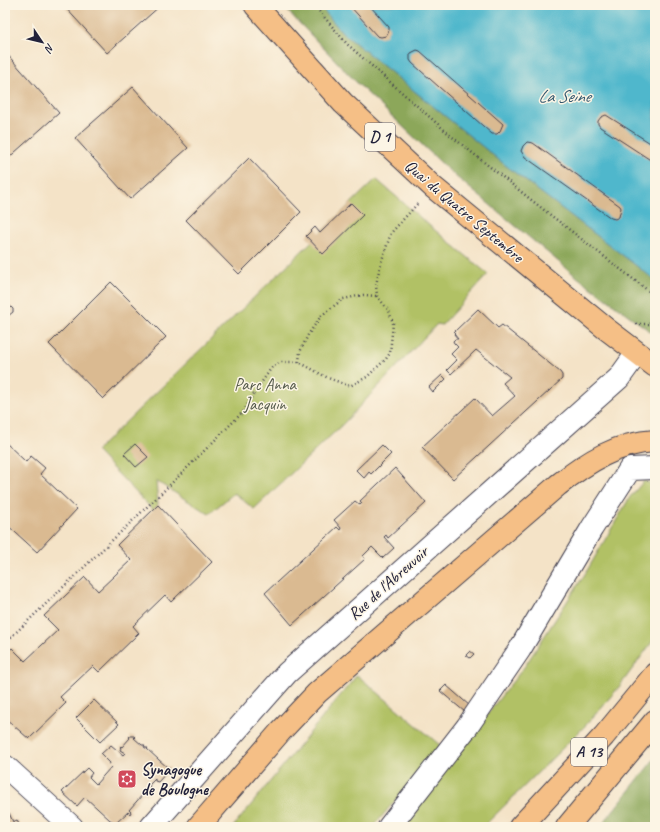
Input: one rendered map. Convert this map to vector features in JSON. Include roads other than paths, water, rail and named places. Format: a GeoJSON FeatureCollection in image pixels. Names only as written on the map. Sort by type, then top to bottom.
{"type":"FeatureCollection","features":[{"type":"Feature","properties":{"kind":"main road","name":"Quai du Quatre Septembre"},"geometry":{"type":"LineString","coordinates":[[255,5],[343,102],[433,187],[655,366]]}},
{"type":"Feature","properties":{"kind":"main road"},"geometry":{"type":"LineString","coordinates":[[198,827],[280,732],[317,693],[558,485],[586,464],[605,454],[632,445],[655,441]]}},
{"type":"Feature","properties":{"kind":"main road","name":"A 13"},"geometry":{"type":"LineString","coordinates":[[520,827],[604,736],[655,674]]}},
{"type":"Feature","properties":{"kind":"main road","name":"A 13"},"geometry":{"type":"LineString","coordinates":[[567,827],[655,721]]}},
{"type":"Feature","properties":{"kind":"street","name":"Rue de l'Abreuvoir"},"geometry":{"type":"LineString","coordinates":[[151,827],[287,673],[619,378],[638,353]]}},
{"type":"Feature","properties":{"kind":"street"},"geometry":{"type":"LineString","coordinates":[[389,827],[467,727],[511,662],[592,528],[630,469],[655,468]]}},
{"type":"Feature","properties":{"kind":"street"},"geometry":{"type":"LineString","coordinates":[[5,766],[72,827]]}},
{"type":"Feature","properties":{"kind":"water","name":"La Seine"},"geometry":{"type":"Polygon","coordinates":[[[319,5],[655,5],[655,280],[509,168],[343,33],[319,5]]]}},
{"type":"Feature","properties":{"kind":"place","name":"Synagogue de Boulogne"},"geometry":{"type":"Point","coordinates":[127,779]}},
{"type":"Feature","properties":{"kind":"park label","name":"Parc Anna Jacquin"},"geometry":{"type":"Point","coordinates":[265,394]}}]}
